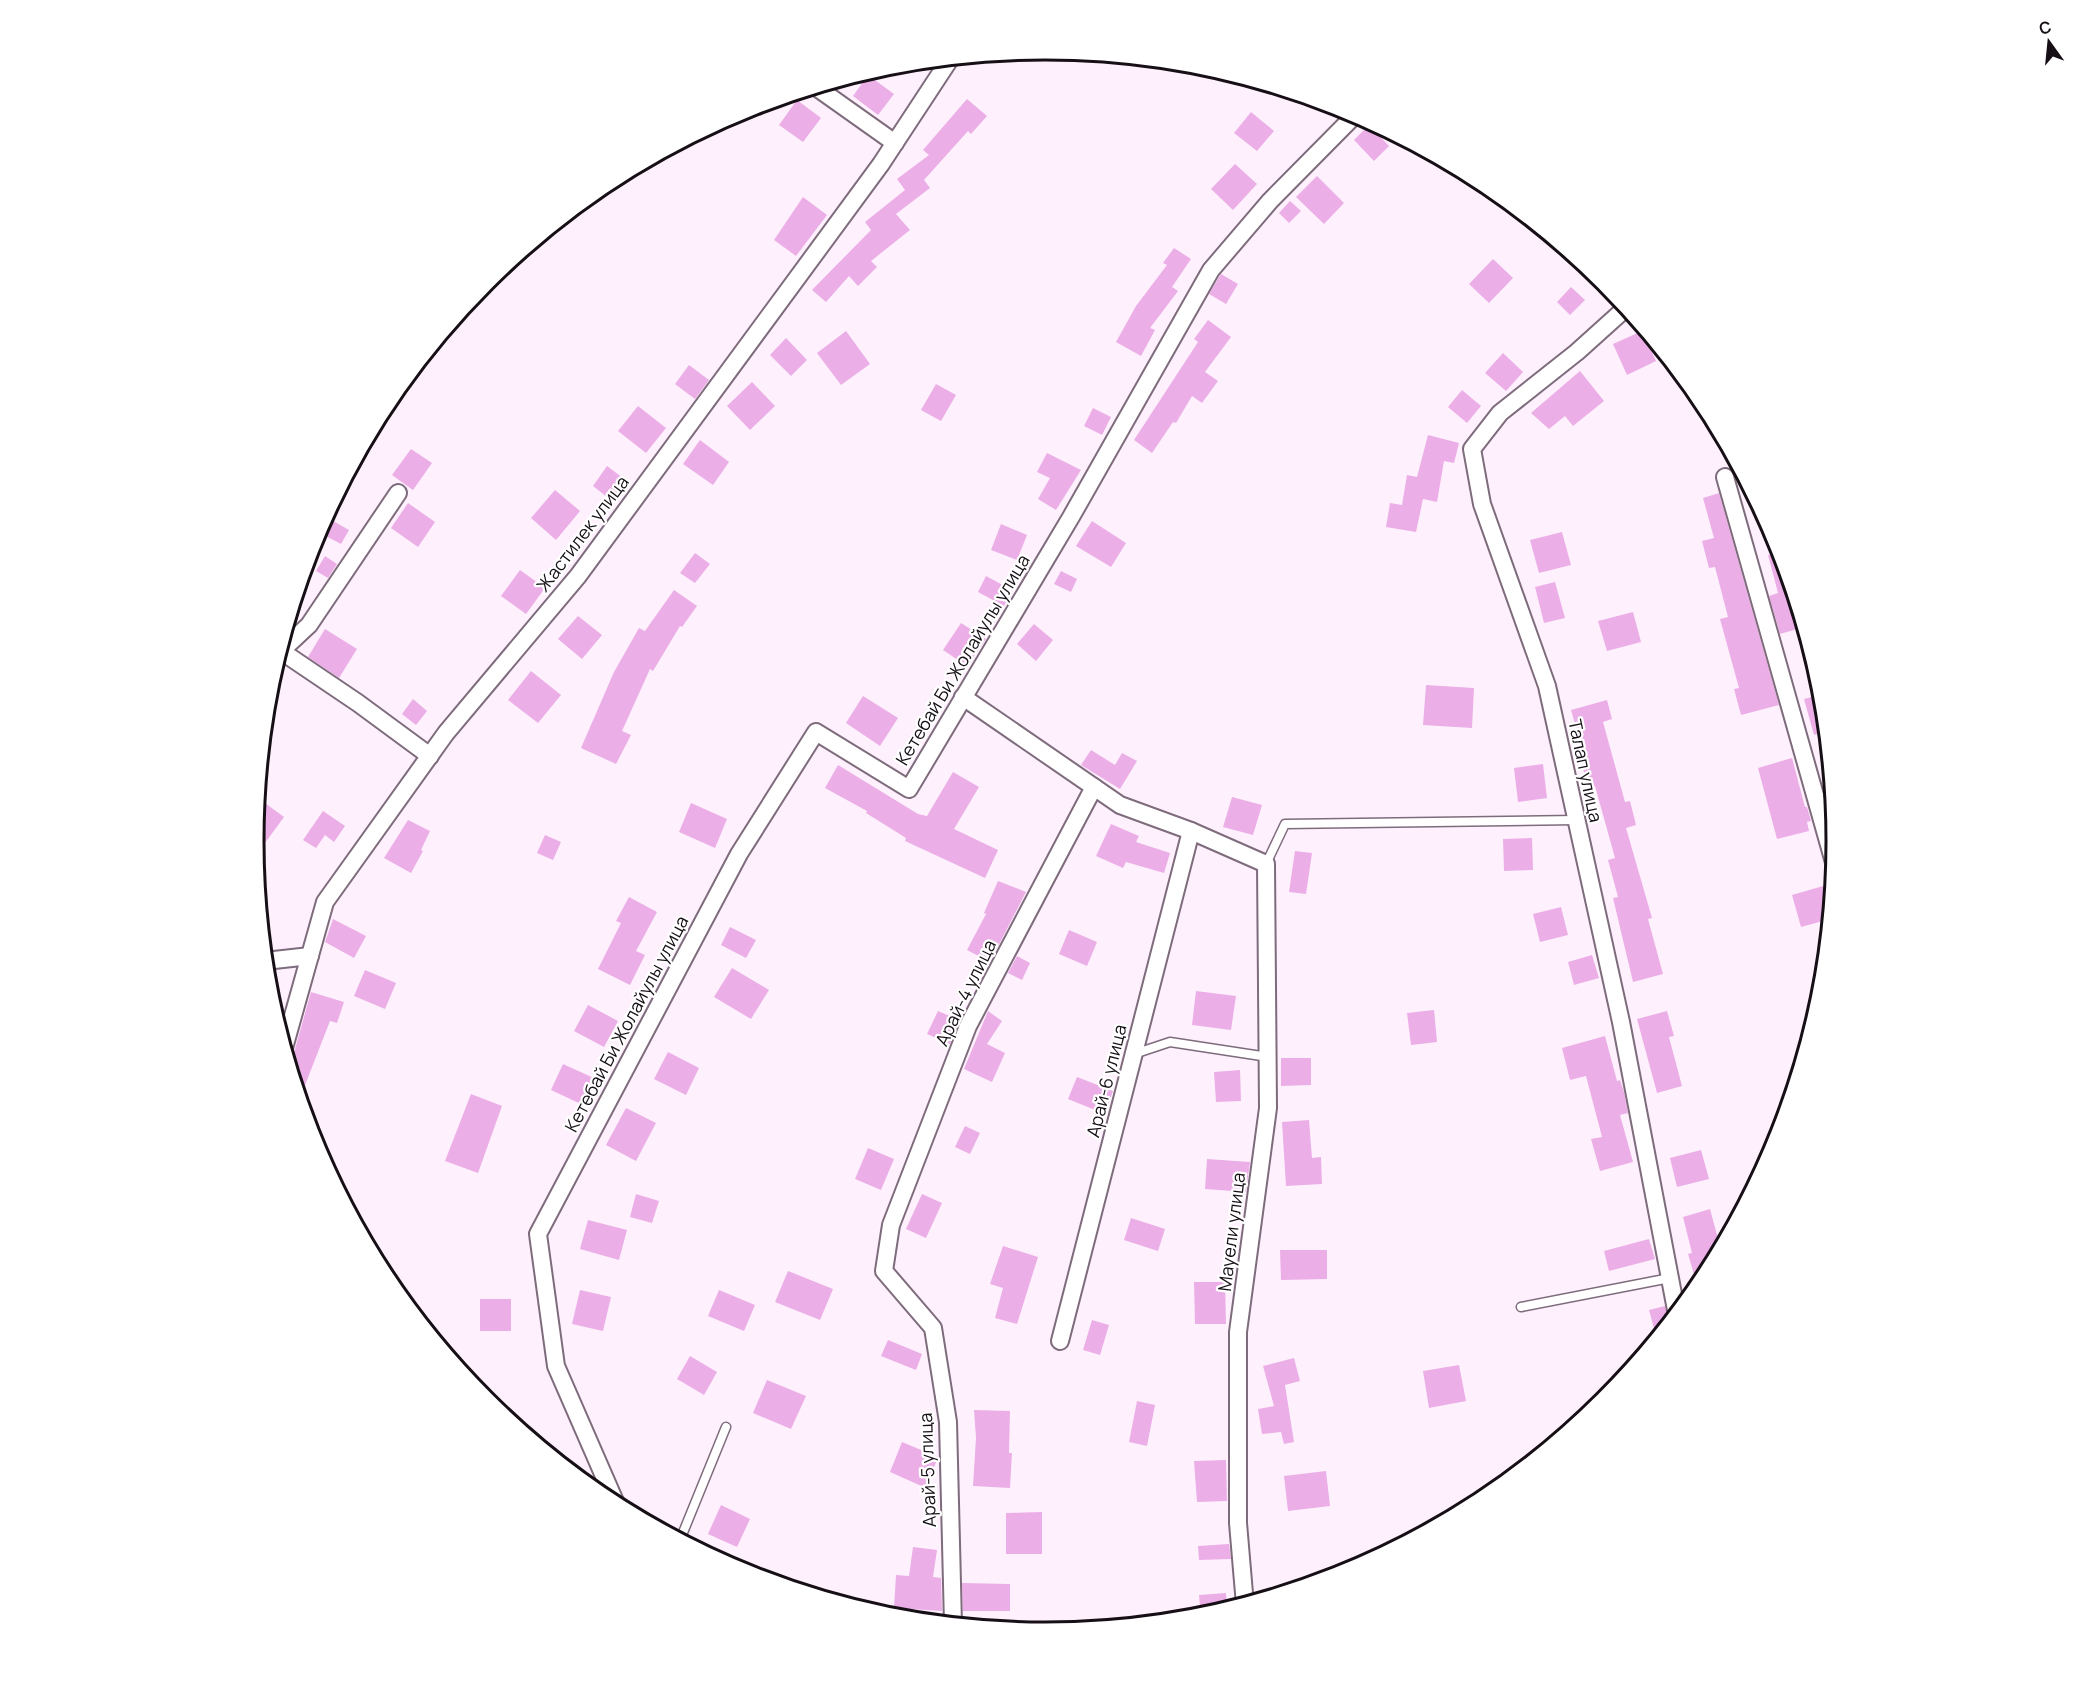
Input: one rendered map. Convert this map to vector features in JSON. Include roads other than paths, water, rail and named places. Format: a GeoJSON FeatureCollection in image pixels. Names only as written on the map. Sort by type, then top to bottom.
{"type":"FeatureCollection","features":[{"type":"Feature","properties":{"kind":"street","name":"Жастилек улица"},"geometry":{"type":"LineString","coordinates":[[288,1033],[325,902],[429,756],[578,576],[895,143],[945,67]]}},
{"type":"Feature","properties":{"kind":"street"},"geometry":{"type":"LineString","coordinates":[[824,92],[895,143]]}},
{"type":"Feature","properties":{"kind":"street","name":"Кетебай Би Жолайулы улица"},"geometry":{"type":"LineString","coordinates":[[610,1490],[556,1366],[538,1234],[739,854],[816,732],[909,789],[1071,517],[1211,270],[1270,201],[1349,121]]}},
{"type":"Feature","properties":{"kind":"street","name":"Талап улица"},"geometry":{"type":"LineString","coordinates":[[1620,312],[1577,352],[1500,413],[1472,449],[1482,504],[1547,686],[1621,1022],[1675,1304]]}},
{"type":"Feature","properties":{"kind":"street"},"geometry":{"type":"LineString","coordinates":[[1725,477],[1827,837]]}},
{"type":"Feature","properties":{"kind":"street"},"geometry":{"type":"LineString","coordinates":[[290,643],[309,625],[398,493]]}},
{"type":"Feature","properties":{"kind":"street"},"geometry":{"type":"LineString","coordinates":[[287,656],[358,703],[429,756]]}},
{"type":"Feature","properties":{"kind":"street"},"geometry":{"type":"LineString","coordinates":[[963,697],[1120,805],[1191,831],[1266,864]]}},
{"type":"Feature","properties":{"kind":"street","name":"Арай-4 улица"},"geometry":{"type":"LineString","coordinates":[[891,1225],[968,1026],[1094,787]]}},
{"type":"Feature","properties":{"kind":"street","name":"Арай-6 улица"},"geometry":{"type":"LineString","coordinates":[[1060,1341],[1191,831]]}},
{"type":"Feature","properties":{"kind":"street","name":"Мауели улица"},"geometry":{"type":"LineString","coordinates":[[1244,1597],[1238,1523],[1238,1332],[1268,1108],[1266,864]]}},
{"type":"Feature","properties":{"kind":"street"},"geometry":{"type":"LineString","coordinates":[[274,960],[310,956]]}},
{"type":"Feature","properties":{"kind":"street","name":"Арай-5 улица"},"geometry":{"type":"LineString","coordinates":[[891,1225],[884,1271],[933,1328],[948,1422],[952,1617]]}},
{"type":"Feature","properties":{"kind":"lane"},"geometry":{"type":"LineString","coordinates":[[1266,864],[1285,824],[1576,820]]}},
{"type":"Feature","properties":{"kind":"lane"},"geometry":{"type":"LineString","coordinates":[[1134,1054],[1170,1042],[1269,1057]]}},
{"type":"Feature","properties":{"kind":"lane"},"geometry":{"type":"LineString","coordinates":[[1521,1308],[1670,1278]]}},
{"type":"Feature","properties":{"kind":"lane"},"geometry":{"type":"LineString","coordinates":[[683,1533],[726,1427]]}}]}
